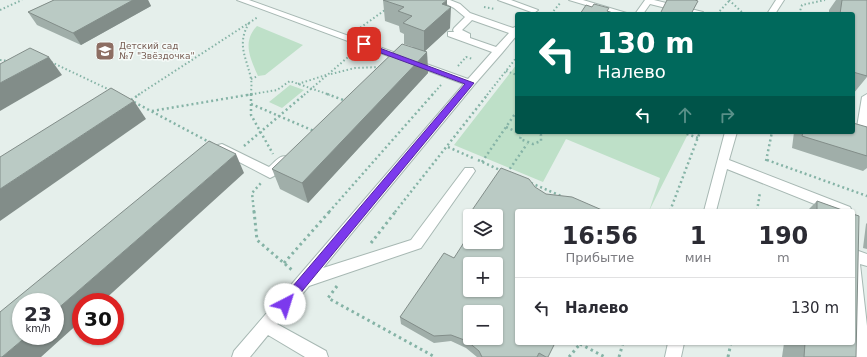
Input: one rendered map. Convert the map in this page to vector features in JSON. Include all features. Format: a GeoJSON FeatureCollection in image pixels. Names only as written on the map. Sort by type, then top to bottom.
{"type":"FeatureCollection","features":[{"type":"Feature","properties":{"kind":"street"},"geometry":{"type":"LineString","coordinates":[[241,0],[470,83]]}},
{"type":"Feature","properties":{"kind":"street"},"geometry":{"type":"LineString","coordinates":[[443,0],[457,6],[471,16],[515,31]]}},
{"type":"Feature","properties":{"kind":"street"},"geometry":{"type":"LineString","coordinates":[[502,0],[534,10]]}},
{"type":"Feature","properties":{"kind":"street"},"geometry":{"type":"LineString","coordinates":[[573,0],[618,12]]}},
{"type":"Feature","properties":{"kind":"street"},"geometry":{"type":"LineString","coordinates":[[772,12],[780,0]]}},
{"type":"Feature","properties":{"kind":"street"},"geometry":{"type":"LineString","coordinates":[[640,12],[648,1],[692,12]]}},
{"type":"Feature","properties":{"kind":"street"},"geometry":{"type":"LineString","coordinates":[[471,16],[456,30],[462,34],[479,40]]}},
{"type":"Feature","properties":{"kind":"street"},"geometry":{"type":"LineString","coordinates":[[240,357],[470,83],[515,32]]}},
{"type":"Feature","properties":{"kind":"street"},"geometry":{"type":"LineString","coordinates":[[451,34],[499,50]]}},
{"type":"Feature","properties":{"kind":"street"},"geometry":{"type":"LineString","coordinates":[[382,68],[395,56]]}},
{"type":"Feature","properties":{"kind":"street"},"geometry":{"type":"LineString","coordinates":[[861,133],[867,97]]}},
{"type":"Feature","properties":{"kind":"street"},"geometry":{"type":"LineString","coordinates":[[710,209],[730,134]]}},
{"type":"Feature","properties":{"kind":"street"},"geometry":{"type":"LineString","coordinates":[[212,143],[270,173],[292,152]]}},
{"type":"Feature","properties":{"kind":"street"},"geometry":{"type":"LineString","coordinates":[[722,162],[841,209]]}},
{"type":"Feature","properties":{"kind":"street"},"geometry":{"type":"LineString","coordinates":[[304,281],[416,244],[470,171]]}},
{"type":"Feature","properties":{"kind":"street"},"geometry":{"type":"LineString","coordinates":[[855,256],[867,260]]}},
{"type":"Feature","properties":{"kind":"street"},"geometry":{"type":"LineString","coordinates":[[855,279],[860,331],[859,357]]}},
{"type":"Feature","properties":{"kind":"street"},"geometry":{"type":"LineString","coordinates":[[266,326],[320,357]]}},
{"type":"Feature","properties":{"kind":"street"},"geometry":{"type":"LineString","coordinates":[[673,357],[676,345]]}},
{"type":"Feature","properties":{"kind":"path"},"geometry":{"type":"LineString","coordinates":[[0,10],[22,0]]}},
{"type":"Feature","properties":{"kind":"path"},"geometry":{"type":"LineString","coordinates":[[553,12],[563,0]]}},
{"type":"Feature","properties":{"kind":"path"},"geometry":{"type":"LineString","coordinates":[[719,12],[728,0],[742,12]]}},
{"type":"Feature","properties":{"kind":"path"},"geometry":{"type":"LineString","coordinates":[[800,12],[802,5],[825,0]]}},
{"type":"Feature","properties":{"kind":"path"},"geometry":{"type":"LineString","coordinates":[[457,6],[495,9]]}},
{"type":"Feature","properties":{"kind":"path"},"geometry":{"type":"LineString","coordinates":[[346,38],[388,8]]}},
{"type":"Feature","properties":{"kind":"path"},"geometry":{"type":"LineString","coordinates":[[131,100],[268,10]]}},
{"type":"Feature","properties":{"kind":"path"},"geometry":{"type":"LineString","coordinates":[[249,23],[245,30],[243,45],[245,61],[251,79],[251,115],[276,159],[270,173],[252,193],[257,240],[304,281]]}},
{"type":"Feature","properties":{"kind":"path"},"geometry":{"type":"LineString","coordinates":[[234,155],[364,44]]}},
{"type":"Feature","properties":{"kind":"path"},"geometry":{"type":"LineString","coordinates":[[284,263],[466,57],[473,59]]}},
{"type":"Feature","properties":{"kind":"path"},"geometry":{"type":"LineString","coordinates":[[0,60],[10,62]]}},
{"type":"Feature","properties":{"kind":"path"},"geometry":{"type":"LineString","coordinates":[[435,357],[328,298],[448,147],[515,60]]}},
{"type":"Feature","properties":{"kind":"path"},"geometry":{"type":"LineString","coordinates":[[44,63],[51,62],[115,92]]}},
{"type":"Feature","properties":{"kind":"path"},"geometry":{"type":"LineString","coordinates":[[298,84],[349,68],[370,66],[382,68]]}},
{"type":"Feature","properties":{"kind":"path"},"geometry":{"type":"LineString","coordinates":[[506,71],[515,74]]}},
{"type":"Feature","properties":{"kind":"path"},"geometry":{"type":"LineString","coordinates":[[251,79],[258,76]]}},
{"type":"Feature","properties":{"kind":"path"},"geometry":{"type":"LineString","coordinates":[[151,111],[277,90],[290,81],[346,102]]}},
{"type":"Feature","properties":{"kind":"path"},"geometry":{"type":"LineString","coordinates":[[126,98],[212,143]]}},
{"type":"Feature","properties":{"kind":"path"},"geometry":{"type":"LineString","coordinates":[[251,104],[314,131]]}},
{"type":"Feature","properties":{"kind":"path"},"geometry":{"type":"LineString","coordinates":[[482,162],[515,114]]}},
{"type":"Feature","properties":{"kind":"path"},"geometry":{"type":"LineString","coordinates":[[506,127],[515,130]]}},
{"type":"Feature","properties":{"kind":"path"},"geometry":{"type":"LineString","coordinates":[[519,134],[520,139],[527,144],[535,145],[541,141],[540,134]]}},
{"type":"Feature","properties":{"kind":"path"},"geometry":{"type":"LineString","coordinates":[[687,134],[698,138]]}},
{"type":"Feature","properties":{"kind":"path"},"geometry":{"type":"LineString","coordinates":[[671,209],[699,134]]}},
{"type":"Feature","properties":{"kind":"path"},"geometry":{"type":"LineString","coordinates":[[507,173],[527,144]]}},
{"type":"Feature","properties":{"kind":"path"},"geometry":{"type":"LineString","coordinates":[[448,147],[515,176]]}},
{"type":"Feature","properties":{"kind":"path"},"geometry":{"type":"LineString","coordinates":[[767,160],[867,196]]}},
{"type":"Feature","properties":{"kind":"path"},"geometry":{"type":"LineString","coordinates":[[529,183],[566,198]]}},
{"type":"Feature","properties":{"kind":"path"},"geometry":{"type":"LineString","coordinates":[[569,357],[578,345]]}},
{"type":"Feature","properties":{"kind":"path"},"geometry":{"type":"LineString","coordinates":[[584,345],[605,357]]}},
{"type":"Feature","properties":{"kind":"path"},"geometry":{"type":"LineString","coordinates":[[619,357],[622,345]]}},
{"type":"Feature","properties":{"kind":"path"},"geometry":{"type":"LineString","coordinates":[[728,357],[731,345]]}},
{"type":"Feature","properties":{"kind":"green space"},"geometry":{"type":"Polygon","coordinates":[[[257,26],[303,45],[265,75],[258,76],[252,63],[249,50],[252,32],[257,26]]]}},
{"type":"Feature","properties":{"kind":"green space"},"geometry":{"type":"Polygon","coordinates":[[[515,67],[515,134],[688,134],[650,209],[660,178],[566,139],[543,182],[454,145],[515,67]]]}},
{"type":"Feature","properties":{"kind":"green space"},"geometry":{"type":"Polygon","coordinates":[[[290,85],[304,90],[282,108],[269,102],[290,85]]]}},
{"type":"Feature","properties":{"kind":"building"},"geometry":{"type":"Polygon","coordinates":[[[54,0],[133,0],[73,33],[28,12],[54,0]]]}},
{"type":"Feature","properties":{"kind":"building"},"geometry":{"type":"Polygon","coordinates":[[[383,0],[447,0],[442,4],[451,7],[424,31],[403,23],[412,16],[398,11],[404,7],[383,0]]]}},
{"type":"Feature","properties":{"kind":"building"},"geometry":{"type":"Polygon","coordinates":[[[667,0],[698,1],[692,12],[661,12],[667,0]]]}},
{"type":"Feature","properties":{"kind":"building"},"geometry":{"type":"Polygon","coordinates":[[[842,0],[867,0],[867,76],[855,73],[855,12],[840,12],[842,0]]]}},
{"type":"Feature","properties":{"kind":"building"},"geometry":{"type":"Polygon","coordinates":[[[594,4],[609,8],[607,11],[610,12],[581,12],[586,5],[592,7],[594,4]]]}},
{"type":"Feature","properties":{"kind":"building"},"geometry":{"type":"Polygon","coordinates":[[[402,44],[427,52],[302,183],[272,169],[402,44]]]}},
{"type":"Feature","properties":{"kind":"building"},"geometry":{"type":"Polygon","coordinates":[[[30,48],[49,57],[0,83],[0,64],[30,48]]]}},
{"type":"Feature","properties":{"kind":"building"},"geometry":{"type":"Polygon","coordinates":[[[111,88],[134,101],[0,189],[0,157],[111,88]]]}},
{"type":"Feature","properties":{"kind":"building"},"geometry":{"type":"Polygon","coordinates":[[[855,124],[867,127],[867,156],[802,136],[802,134],[855,134],[855,124]]]}},
{"type":"Feature","properties":{"kind":"building"},"geometry":{"type":"Polygon","coordinates":[[[209,141],[236,154],[76,293],[72,293],[72,296],[64,303],[64,293],[23,293],[209,141]]]}},
{"type":"Feature","properties":{"kind":"building"},"geometry":{"type":"Polygon","coordinates":[[[501,168],[529,179],[535,187],[546,194],[572,197],[600,209],[515,209],[515,345],[554,345],[548,357],[539,353],[537,357],[482,357],[479,351],[472,345],[503,345],[503,305],[463,305],[463,340],[451,335],[434,336],[400,317],[444,253],[454,258],[463,244],[463,249],[503,249],[503,209],[473,209],[501,168]]]}},
{"type":"Feature","properties":{"kind":"building"},"geometry":{"type":"Polygon","coordinates":[[[817,201],[839,209],[817,209],[817,201]]]}},
{"type":"Feature","properties":{"kind":"building"},"geometry":{"type":"Polygon","coordinates":[[[855,215],[859,216],[856,357],[804,357],[805,345],[855,345],[855,215]]]}},
{"type":"Feature","properties":{"kind":"building"},"geometry":{"type":"Polygon","coordinates":[[[12,302],[12,345],[16,345],[2,357],[0,357],[0,312],[12,302]]]}},
{"type":"Feature","properties":{"kind":"place","name":"Детский сад №7 \"Звёздочка\""},"geometry":{"type":"Point","coordinates":[105,51]}},
{"type":"Feature","properties":{"kind":"route"},"geometry":{"type":"LineString","coordinates":[[285,304],[470,83],[364,44]]}}]}
